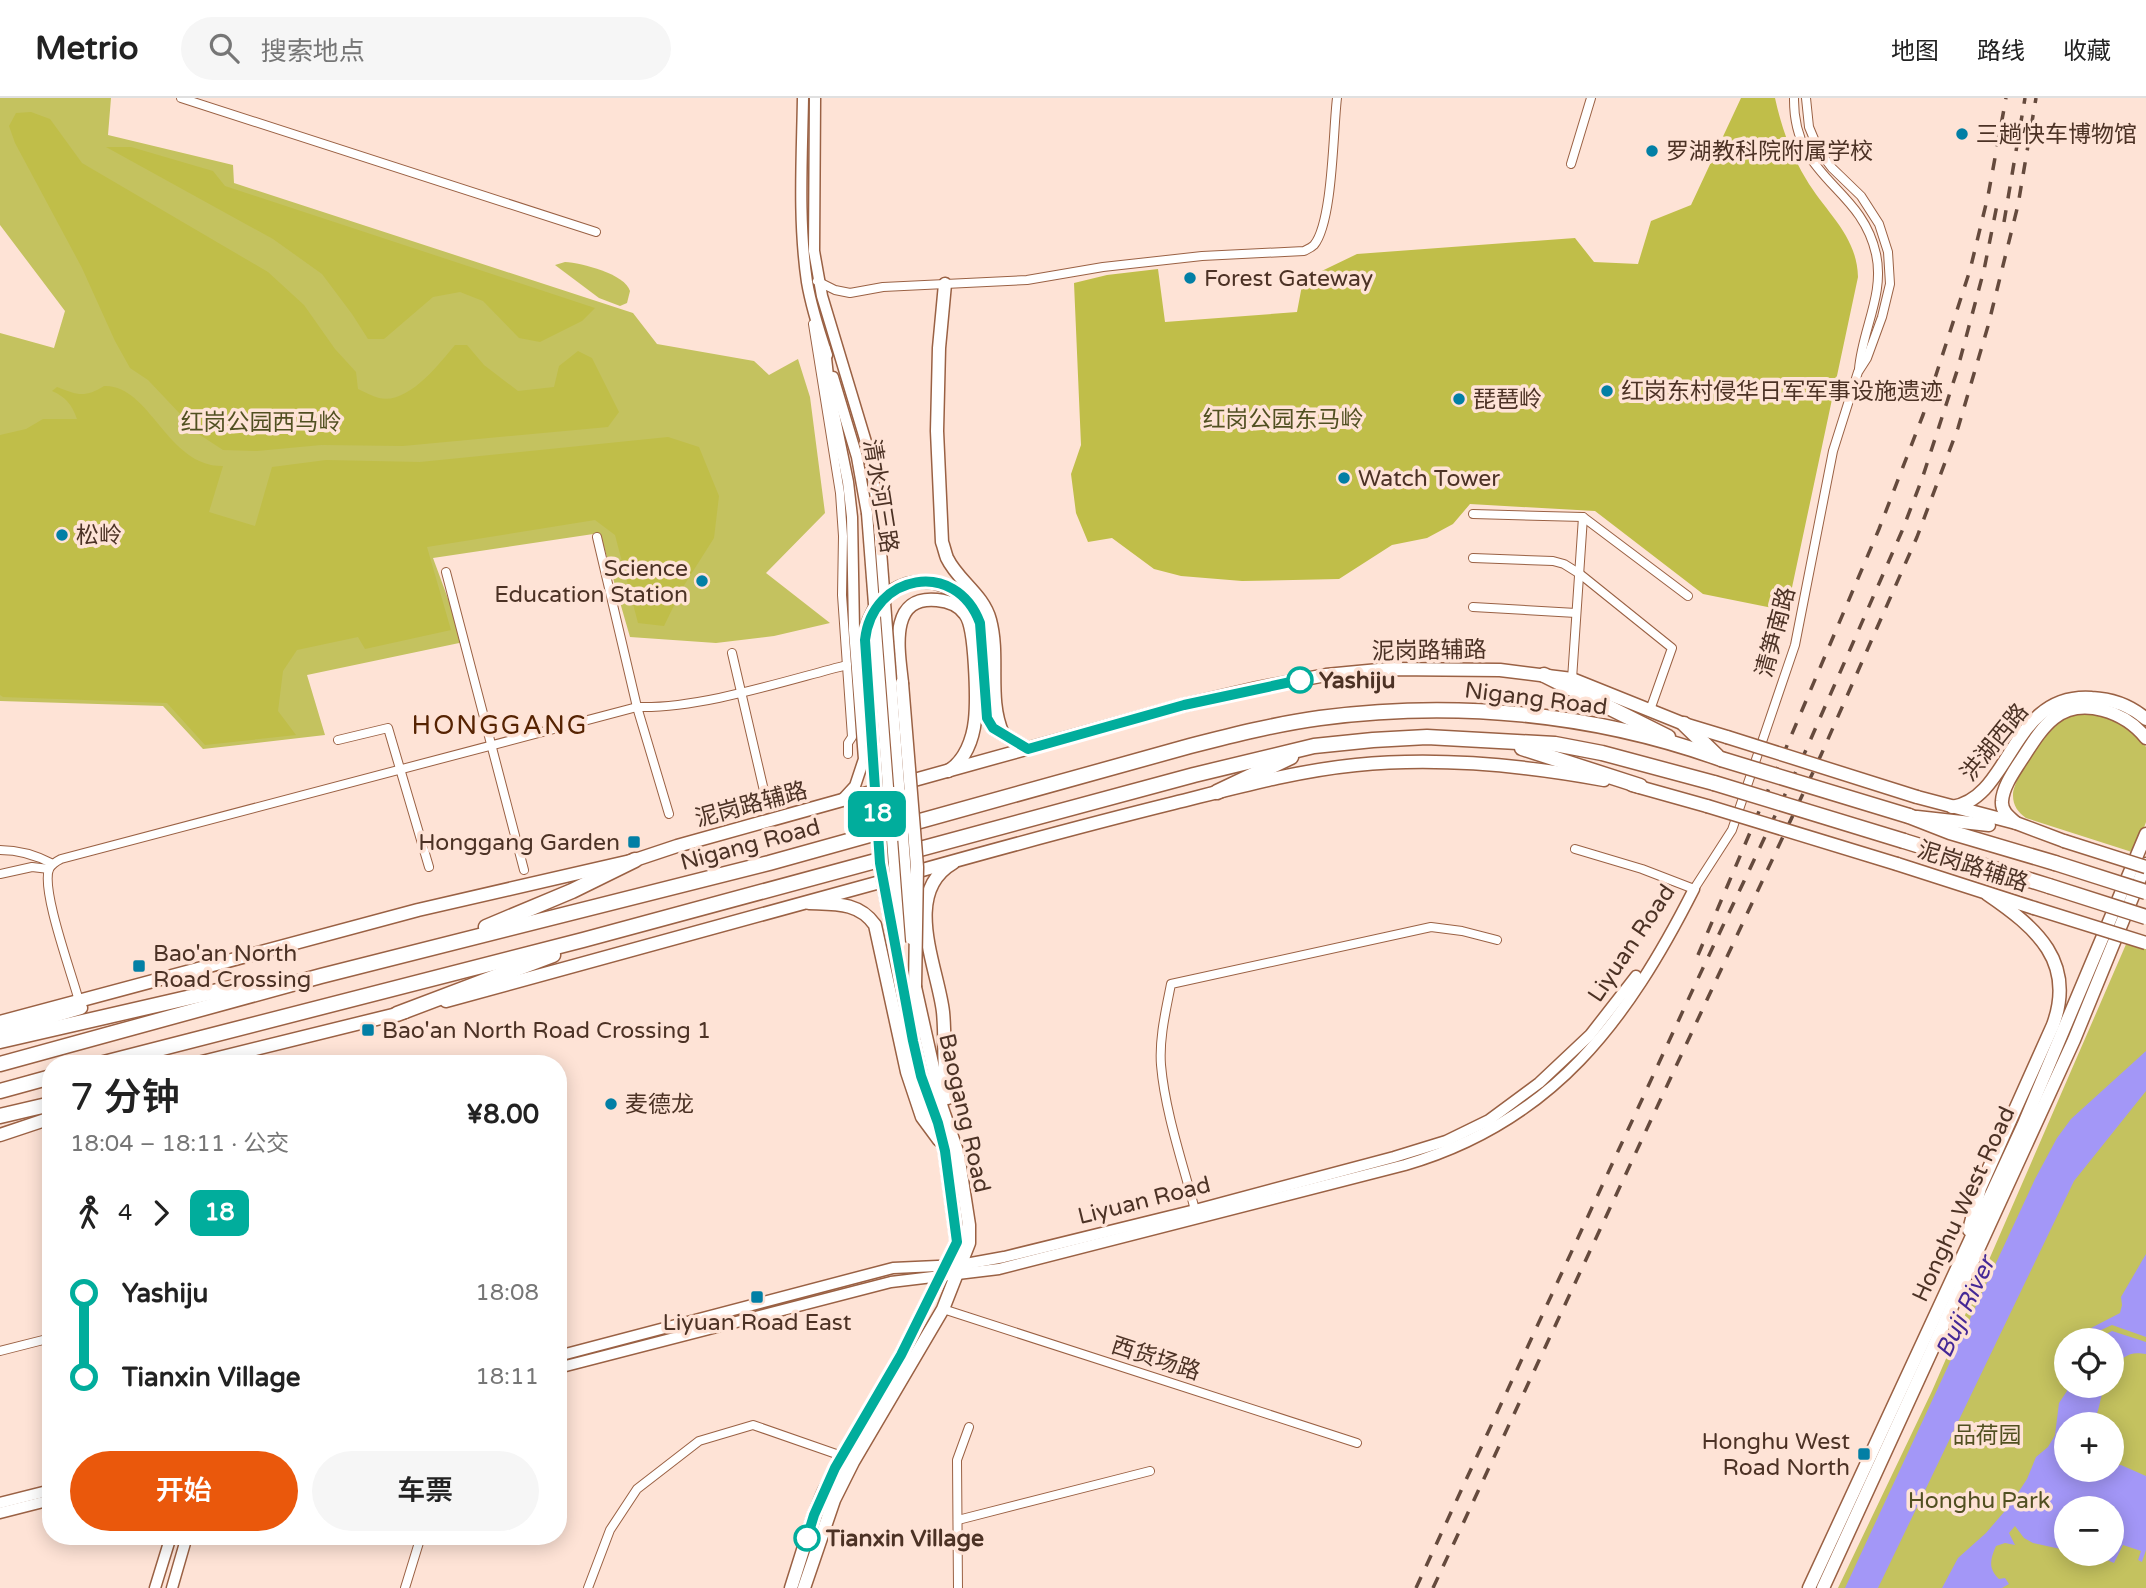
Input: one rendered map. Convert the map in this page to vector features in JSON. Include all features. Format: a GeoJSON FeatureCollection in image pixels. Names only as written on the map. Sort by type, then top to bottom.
{"type":"FeatureCollection","features":[{"type":"Feature","properties":{"kind":"highway"},"geometry":{"type":"LineString","coordinates":[[1544,675],[1604,707],[1701,752]]}},
{"type":"Feature","properties":{"kind":"highway","name":"Nigang Road"},"geometry":{"type":"LineString","coordinates":[[0,1064],[321,976],[769,863],[1190,746],[1319,718],[1396,712],[1496,711],[1605,728],[1701,752],[1909,816]]}},
{"type":"Feature","properties":{"kind":"highway"},"geometry":{"type":"LineString","coordinates":[[1684,724],[1721,760]]}},
{"type":"Feature","properties":{"kind":"highway","name":"Nigang Road"},"geometry":{"type":"LineString","coordinates":[[133,1055],[583,940],[1180,778],[1314,746],[1373,740],[1427,737],[1555,744],[1602,752],[1714,783],[2146,917]]}},
{"type":"Feature","properties":{"kind":"highway"},"geometry":{"type":"LineString","coordinates":[[1500,741],[1640,786]]}},
{"type":"Feature","properties":{"kind":"highway"},"geometry":{"type":"LineString","coordinates":[[1217,792],[1314,746]]}},
{"type":"Feature","properties":{"kind":"highway"},"geometry":{"type":"LineString","coordinates":[[1909,816],[1950,832],[2146,892]]}},
{"type":"Feature","properties":{"kind":"highway"},"geometry":{"type":"LineString","coordinates":[[464,940],[488,926],[572,891],[635,860]]}},
{"type":"Feature","properties":{"kind":"highway"},"geometry":{"type":"LineString","coordinates":[[397,1014],[444,994],[509,973],[583,940]]}},
{"type":"Feature","properties":{"kind":"highway"},"geometry":{"type":"LineString","coordinates":[[0,1041],[239,986],[321,976]]}},
{"type":"Feature","properties":{"kind":"highway"},"geometry":{"type":"LineString","coordinates":[[142,1055],[148,1051]]}},
{"type":"Feature","properties":{"kind":"highway"},"geometry":{"type":"LineString","coordinates":[[0,1091],[42,1079]]}},
{"type":"Feature","properties":{"kind":"highway"},"geometry":{"type":"LineString","coordinates":[[2,1116],[42,1100]]}},
{"type":"Feature","properties":{"kind":"highway"},"geometry":{"type":"LineString","coordinates":[[2,1116],[42,1106]]}},
{"type":"Feature","properties":{"kind":"main road"},"geometry":{"type":"LineString","coordinates":[[945,284],[939,348],[937,431],[942,542],[947,558],[976,592],[990,617],[996,713],[1003,734]]}},
{"type":"Feature","properties":{"kind":"main road"},"geometry":{"type":"LineString","coordinates":[[909,988],[880,863],[865,640],[873,612],[888,594],[908,584],[926,582],[942,584],[962,594],[976,612],[982,637],[985,711],[993,728],[1028,749]]}},
{"type":"Feature","properties":{"kind":"main road"},"geometry":{"type":"LineString","coordinates":[[909,988],[917,867],[898,633],[904,615],[924,600],[946,602],[957,607],[965,614],[974,637],[975,720],[964,755],[956,766],[947,771]]}},
{"type":"Feature","properties":{"kind":"main road","name":"泥岗路辅路"},"geometry":{"type":"LineString","coordinates":[[0,1022],[418,910],[635,860],[1184,705],[1326,675],[1389,669],[1500,670],[1572,679],[1684,724],[1917,797],[2016,823],[2038,833],[2146,866]]}},
{"type":"Feature","properties":{"kind":"main road","name":"洪湖西路"},"geometry":{"type":"LineString","coordinates":[[1951,807],[1963,806],[1982,794],[2028,728],[2061,701],[2102,698],[2121,704],[2146,719]]}},
{"type":"Feature","properties":{"kind":"main road"},"geometry":{"type":"LineString","coordinates":[[2016,823],[2004,811],[2001,803],[2004,794],[2011,776],[2025,754],[2044,727],[2055,717],[2080,708],[2097,708],[2129,722],[2146,738]]}},
{"type":"Feature","properties":{"kind":"main road","name":"泥岗路辅路"},"geometry":{"type":"LineString","coordinates":[[231,1055],[397,1014],[965,858],[1217,792],[1356,765],[1424,763],[1510,766],[1640,786],[1967,885],[2146,943]]}},
{"type":"Feature","properties":{"kind":"main road","name":"泥岗路辅路"},"geometry":{"type":"LineString","coordinates":[[1909,816],[1951,819],[2038,833]]}},
{"type":"Feature","properties":{"kind":"main road","name":"Honghu West Road"},"geometry":{"type":"LineString","coordinates":[[1823,1588],[1992,1207],[2146,834]]}},
{"type":"Feature","properties":{"kind":"main road"},"geometry":{"type":"LineString","coordinates":[[951,1152],[943,1012],[928,941],[927,895],[938,875],[965,858]]}},
{"type":"Feature","properties":{"kind":"main road","name":"Honghu West Road"},"geometry":{"type":"LineString","coordinates":[[1809,1588],[1963,1254],[1992,1207],[2074,1040],[2146,866]]}},
{"type":"Feature","properties":{"kind":"main road"},"geometry":{"type":"LineString","coordinates":[[1963,1254],[1980,1188],[2058,1010],[2061,987],[2055,960],[2048,948],[2027,926],[1989,895],[1967,885]]}},
{"type":"Feature","properties":{"kind":"main road"},"geometry":{"type":"LineString","coordinates":[[805,903],[852,906],[869,917],[875,925],[907,1072],[917,1104],[922,1117],[951,1152]]}},
{"type":"Feature","properties":{"kind":"main road"},"geometry":{"type":"LineString","coordinates":[[0,1032],[76,1010],[133,987]]}},
{"type":"Feature","properties":{"kind":"main road","name":"Baogang Road"},"geometry":{"type":"LineString","coordinates":[[791,1588],[814,1515],[842,1456],[969,1243],[969,1225],[942,1108],[909,988]]}},
{"type":"Feature","properties":{"kind":"main road"},"geometry":{"type":"LineString","coordinates":[[0,1135],[42,1124]]}},
{"type":"Feature","properties":{"kind":"main road"},"geometry":{"type":"LineString","coordinates":[[1980,1188],[1992,1207]]}},
{"type":"Feature","properties":{"kind":"main road","name":"Baogang Road"},"geometry":{"type":"LineString","coordinates":[[804,1588],[834,1500],[853,1461],[943,1309],[950,1271]]}},
{"type":"Feature","properties":{"kind":"street"},"geometry":{"type":"LineString","coordinates":[[181,98],[596,232]]}},
{"type":"Feature","properties":{"kind":"street","name":"清水河三路"},"geometry":{"type":"LineString","coordinates":[[803,98],[802,219],[813,281],[827,315],[869,452],[909,988]]}},
{"type":"Feature","properties":{"kind":"street","name":"清水河三路"},"geometry":{"type":"LineString","coordinates":[[815,98],[814,251],[810,297],[872,512]]}},
{"type":"Feature","properties":{"kind":"street"},"geometry":{"type":"LineString","coordinates":[[813,281],[850,293],[883,287],[1027,280],[1103,267],[1202,256],[1304,251],[1313,247],[1321,231],[1329,187],[1337,98]]}},
{"type":"Feature","properties":{"kind":"street"},"geometry":{"type":"LineString","coordinates":[[1570,164],[1591,98]]}},
{"type":"Feature","properties":{"kind":"street","name":"清笋南路"},"geometry":{"type":"LineString","coordinates":[[1694,889],[1732,830],[1791,657],[1802,616],[1833,450],[1858,372],[1878,279],[1876,253],[1869,232],[1857,211],[1824,177],[1807,154],[1797,131],[1794,98]]}},
{"type":"Feature","properties":{"kind":"street","name":"清笋南路"},"geometry":{"type":"LineString","coordinates":[[1806,98],[1809,127],[1819,151],[1867,204],[1879,224],[1888,252],[1890,284],[1887,298],[1867,358],[1858,372]]}},
{"type":"Feature","properties":{"kind":"street"},"geometry":{"type":"LineString","coordinates":[[810,297],[841,494],[842,595],[852,737],[848,743],[848,754]]}},
{"type":"Feature","properties":{"kind":"street"},"geometry":{"type":"LineString","coordinates":[[825,349],[830,394],[848,482],[852,517],[854,630],[864,759],[855,786],[840,801]]}},
{"type":"Feature","properties":{"kind":"street"},"geometry":{"type":"LineString","coordinates":[[1473,514],[1583,517],[1688,596]]}},
{"type":"Feature","properties":{"kind":"street"},"geometry":{"type":"LineString","coordinates":[[1572,679],[1583,517]]}},
{"type":"Feature","properties":{"kind":"street"},"geometry":{"type":"LineString","coordinates":[[597,537],[637,706],[669,814]]}},
{"type":"Feature","properties":{"kind":"street"},"geometry":{"type":"LineString","coordinates":[[1473,558],[1553,561],[1564,564],[1672,648],[1650,710]]}},
{"type":"Feature","properties":{"kind":"street"},"geometry":{"type":"LineString","coordinates":[[446,572],[524,870]]}},
{"type":"Feature","properties":{"kind":"street"},"geometry":{"type":"LineString","coordinates":[[1473,607],[1576,613]]}},
{"type":"Feature","properties":{"kind":"street"},"geometry":{"type":"LineString","coordinates":[[732,653],[765,795]]}},
{"type":"Feature","properties":{"kind":"street"},"geometry":{"type":"LineString","coordinates":[[0,874],[32,867],[51,867],[61,859],[637,706],[662,708],[847,665]]}},
{"type":"Feature","properties":{"kind":"street"},"geometry":{"type":"LineString","coordinates":[[338,740],[388,728],[429,867]]}},
{"type":"Feature","properties":{"kind":"street"},"geometry":{"type":"LineString","coordinates":[[1575,849],[1642,869],[1694,889]]}},
{"type":"Feature","properties":{"kind":"street"},"geometry":{"type":"LineString","coordinates":[[0,850],[17,850],[40,857],[51,867]]}},
{"type":"Feature","properties":{"kind":"street"},"geometry":{"type":"LineString","coordinates":[[51,867],[49,895],[79,1001]]}},
{"type":"Feature","properties":{"kind":"street","name":"Liyuan Road"},"geometry":{"type":"LineString","coordinates":[[567,1366],[891,1282],[950,1271],[1195,1210],[1446,1141],[1489,1120],[1539,1083],[1575,1051],[1606,1018],[1629,987],[1694,889]]}},
{"type":"Feature","properties":{"kind":"street","name":"Liyuan Road"},"geometry":{"type":"LineString","coordinates":[[567,1354],[893,1268],[950,1271],[1008,1267],[1405,1165],[1472,1141],[1527,1107],[1604,1035],[1672,933],[1694,889]]}},
{"type":"Feature","properties":{"kind":"street"},"geometry":{"type":"LineString","coordinates":[[1195,1210],[1164,1088],[1161,1064],[1161,1040],[1171,984],[1431,927],[1497,940]]}},
{"type":"Feature","properties":{"kind":"street","name":"西货场路"},"geometry":{"type":"LineString","coordinates":[[943,1309],[1357,1443]]}},
{"type":"Feature","properties":{"kind":"street"},"geometry":{"type":"LineString","coordinates":[[0,1351],[42,1340]]}},
{"type":"Feature","properties":{"kind":"street"},"geometry":{"type":"LineString","coordinates":[[588,1588],[610,1531],[638,1489],[699,1441],[753,1425],[842,1456]]}},
{"type":"Feature","properties":{"kind":"street"},"geometry":{"type":"LineString","coordinates":[[958,1588],[957,1460],[968,1427]]}},
{"type":"Feature","properties":{"kind":"street"},"geometry":{"type":"LineString","coordinates":[[957,1520],[1150,1471]]}},
{"type":"Feature","properties":{"kind":"street"},"geometry":{"type":"LineString","coordinates":[[0,1503],[42,1492]]}},
{"type":"Feature","properties":{"kind":"street"},"geometry":{"type":"LineString","coordinates":[[0,1513],[42,1502]]}},
{"type":"Feature","properties":{"kind":"street"},"geometry":{"type":"LineString","coordinates":[[155,1588],[168,1545]]}},
{"type":"Feature","properties":{"kind":"street"},"geometry":{"type":"LineString","coordinates":[[172,1588],[184,1545]]}},
{"type":"Feature","properties":{"kind":"street"},"geometry":{"type":"LineString","coordinates":[[405,1588],[418,1545]]}},
{"type":"Feature","properties":{"kind":"green space","name":"红岗公园西马岭"},"geometry":{"type":"Polygon","coordinates":[[[0,98],[111,98],[108,135],[233,165],[234,183],[633,313],[657,344],[754,361],[769,375],[798,359],[810,397],[825,513],[766,573],[830,623],[774,636],[716,643],[630,637],[600,533],[433,558],[464,642],[307,675],[325,735],[203,749],[163,706],[0,701],[0,333],[54,348],[65,311],[0,225],[0,98]]]}},
{"type":"Feature","properties":{"kind":"green space","name":"红岗公园东马岭"},"geometry":{"type":"Polygon","coordinates":[[[1741,98],[1775,98],[1783,129],[1796,160],[1846,236],[1856,262],[1858,277],[1787,611],[1703,594],[1595,511],[1470,504],[1453,524],[1427,538],[1392,545],[1339,579],[1242,581],[1181,576],[1154,569],[1112,538],[1088,542],[1076,513],[1071,474],[1081,445],[1074,283],[1107,275],[1158,269],[1165,322],[1297,312],[1303,280],[1357,254],[1575,238],[1594,262],[1638,264],[1651,221],[1691,205],[1741,98]]]}},
{"type":"Feature","properties":{"kind":"green space"},"geometry":{"type":"Polygon","coordinates":[[[31,112],[50,119],[82,163],[268,272],[304,305],[335,349],[356,372],[358,389],[379,398],[390,399],[401,395],[422,381],[455,345],[467,345],[484,365],[518,391],[554,387],[559,366],[578,351],[592,358],[619,412],[608,427],[403,446],[321,445],[257,451],[223,450],[200,435],[148,380],[130,368],[82,268],[15,143],[9,126],[16,113],[31,112]]]}},
{"type":"Feature","properties":{"kind":"green space"},"geometry":{"type":"Polygon","coordinates":[[[106,147],[131,147],[213,171],[225,186],[595,308],[582,321],[540,342],[519,338],[483,301],[460,292],[433,297],[384,339],[368,339],[322,274],[273,239],[106,147]]]}},
{"type":"Feature","properties":{"kind":"green space"},"geometry":{"type":"Polygon","coordinates":[[[565,262],[592,267],[620,279],[630,291],[627,303],[620,306],[599,298],[555,265],[565,262]]]}},
{"type":"Feature","properties":{"kind":"green space"},"geometry":{"type":"Polygon","coordinates":[[[104,386],[120,389],[134,398],[187,454],[204,463],[223,466],[209,512],[255,526],[272,467],[326,460],[420,462],[668,437],[699,447],[719,496],[714,538],[683,587],[664,626],[638,623],[615,535],[595,520],[427,547],[451,630],[365,649],[358,637],[297,650],[283,671],[278,711],[296,735],[205,745],[167,703],[3,697],[0,695],[0,435],[26,429],[43,419],[77,419],[68,402],[52,391],[57,387],[81,394],[104,386]]]}},
{"type":"Feature","properties":{"kind":"green space"},"geometry":{"type":"Polygon","coordinates":[[[2094,712],[2123,725],[2146,747],[2146,822],[2135,853],[2026,818],[2018,811],[2014,802],[2014,788],[2018,778],[2049,733],[2067,718],[2094,712]]]}},
{"type":"Feature","properties":{"kind":"green space","name":"Honghu Park"},"geometry":{"type":"Polygon","coordinates":[[[2127,942],[2146,948],[2146,1588],[1838,1588],[1932,1391],[2127,942]]]}},
{"type":"Feature","properties":{"kind":"shaded area"},"geometry":{"type":"Polygon","coordinates":[[[2146,1051],[2146,1091],[2074,1181],[1878,1588],[1845,1588],[2035,1179],[2057,1138],[2071,1119],[2146,1051]]]}},
{"type":"Feature","properties":{"kind":"shaded area"},"geometry":{"type":"Polygon","coordinates":[[[2146,1254],[2146,1337],[2112,1325],[2091,1328],[2120,1313],[2121,1297],[2146,1254]]]}},
{"type":"Feature","properties":{"kind":"shaded area"},"geometry":{"type":"Polygon","coordinates":[[[2124,1335],[2146,1342],[2146,1354],[2131,1354],[2124,1358],[2124,1335]]]}},
{"type":"Feature","properties":{"kind":"shaded area"},"geometry":{"type":"Polygon","coordinates":[[[2062,1398],[2101,1398],[2097,1412],[2058,1412],[2062,1398]]]}},
{"type":"Feature","properties":{"kind":"shaded area"},"geometry":{"type":"Polygon","coordinates":[[[2054,1437],[2054,1482],[2124,1482],[2124,1466],[2146,1476],[2146,1550],[2142,1562],[2138,1560],[2141,1551],[2124,1545],[2124,1496],[2054,1496],[2054,1548],[2033,1543],[2024,1538],[2015,1526],[2009,1533],[2015,1545],[2005,1543],[1996,1546],[1991,1560],[1995,1575],[1999,1579],[2005,1578],[2009,1584],[2002,1588],[1942,1588],[1958,1558],[1986,1533],[2010,1505],[2027,1479],[2036,1457],[2048,1447],[2054,1437]]]}},
{"type":"Feature","properties":{"kind":"railway"},"geometry":{"type":"LineString","coordinates":[[1698,955],[1879,529],[1923,415],[1970,270],[1988,196],[2006,98]]}},
{"type":"Feature","properties":{"kind":"railway"},"geometry":{"type":"LineString","coordinates":[[2004,222],[2025,98]]}},
{"type":"Feature","properties":{"kind":"railway"},"geometry":{"type":"LineString","coordinates":[[1433,1588],[1821,755],[1917,537],[1958,428],[1988,326],[2018,205],[2036,98]]}},
{"type":"Feature","properties":{"kind":"railway"},"geometry":{"type":"LineString","coordinates":[[1416,1588],[1806,750],[1902,531],[1957,371],[1984,270],[1997,205]]}},
{"type":"Feature","properties":{"kind":"bus line","name":"18"},"geometry":{"type":"LineString","coordinates":[[807,1538],[835,1468],[901,1355],[957,1242],[945,1151],[913,1041],[880,863],[865,640],[873,612],[888,594],[917,582],[942,584],[962,594],[976,612],[980,623],[987,718],[993,728],[1028,749],[1184,705],[1300,680]]}},
{"type":"Feature","properties":{"kind":"place","name":"三趟快车博物馆"},"geometry":{"type":"Point","coordinates":[1962,134]}},
{"type":"Feature","properties":{"kind":"place","name":"罗湖教科院附属学校"},"geometry":{"type":"Point","coordinates":[1652,151]}},
{"type":"Feature","properties":{"kind":"place","name":"Forest Gateway"},"geometry":{"type":"Point","coordinates":[1190,278]}},
{"type":"Feature","properties":{"kind":"place","name":"红岗东村侵华日军军事设施遗迹"},"geometry":{"type":"Point","coordinates":[1607,391]}},
{"type":"Feature","properties":{"kind":"place","name":"琵琶岭"},"geometry":{"type":"Point","coordinates":[1459,399]}},
{"type":"Feature","properties":{"kind":"place","name":"Watch Tower"},"geometry":{"type":"Point","coordinates":[1344,478]}},
{"type":"Feature","properties":{"kind":"place","name":"松岭"},"geometry":{"type":"Point","coordinates":[62,535]}},
{"type":"Feature","properties":{"kind":"place","name":"Science Education Station"},"geometry":{"type":"Point","coordinates":[702,581]}},
{"type":"Feature","properties":{"kind":"place","name":"Yashiju"},"geometry":{"type":"Point","coordinates":[1300,680]}},
{"type":"Feature","properties":{"kind":"place","name":"Honggang Garden"},"geometry":{"type":"Point","coordinates":[634,842]}},
{"type":"Feature","properties":{"kind":"place","name":"Bao'an North Road Crossing"},"geometry":{"type":"Point","coordinates":[139,966]}},
{"type":"Feature","properties":{"kind":"place","name":"Bao'an North Road Crossing 1"},"geometry":{"type":"Point","coordinates":[368,1030]}},
{"type":"Feature","properties":{"kind":"place","name":"麦德龙"},"geometry":{"type":"Point","coordinates":[611,1104]}},
{"type":"Feature","properties":{"kind":"place","name":"Liyuan Road East"},"geometry":{"type":"Point","coordinates":[757,1297]}},
{"type":"Feature","properties":{"kind":"place","name":"Honghu West Road North"},"geometry":{"type":"Point","coordinates":[1864,1454]}},
{"type":"Feature","properties":{"kind":"place","name":"Tianxin Village"},"geometry":{"type":"Point","coordinates":[807,1538]}},
{"type":"Feature","properties":{"kind":"district","name":"HONGGANG"},"geometry":{"type":"Point","coordinates":[500,725]}},
{"type":"Feature","properties":{"kind":"water label","name":"Buji River"},"geometry":{"type":"Point","coordinates":[1965,1307]}},
{"type":"Feature","properties":{"kind":"park label","name":"品荷园"},"geometry":{"type":"Point","coordinates":[1987,1435]}}]}
